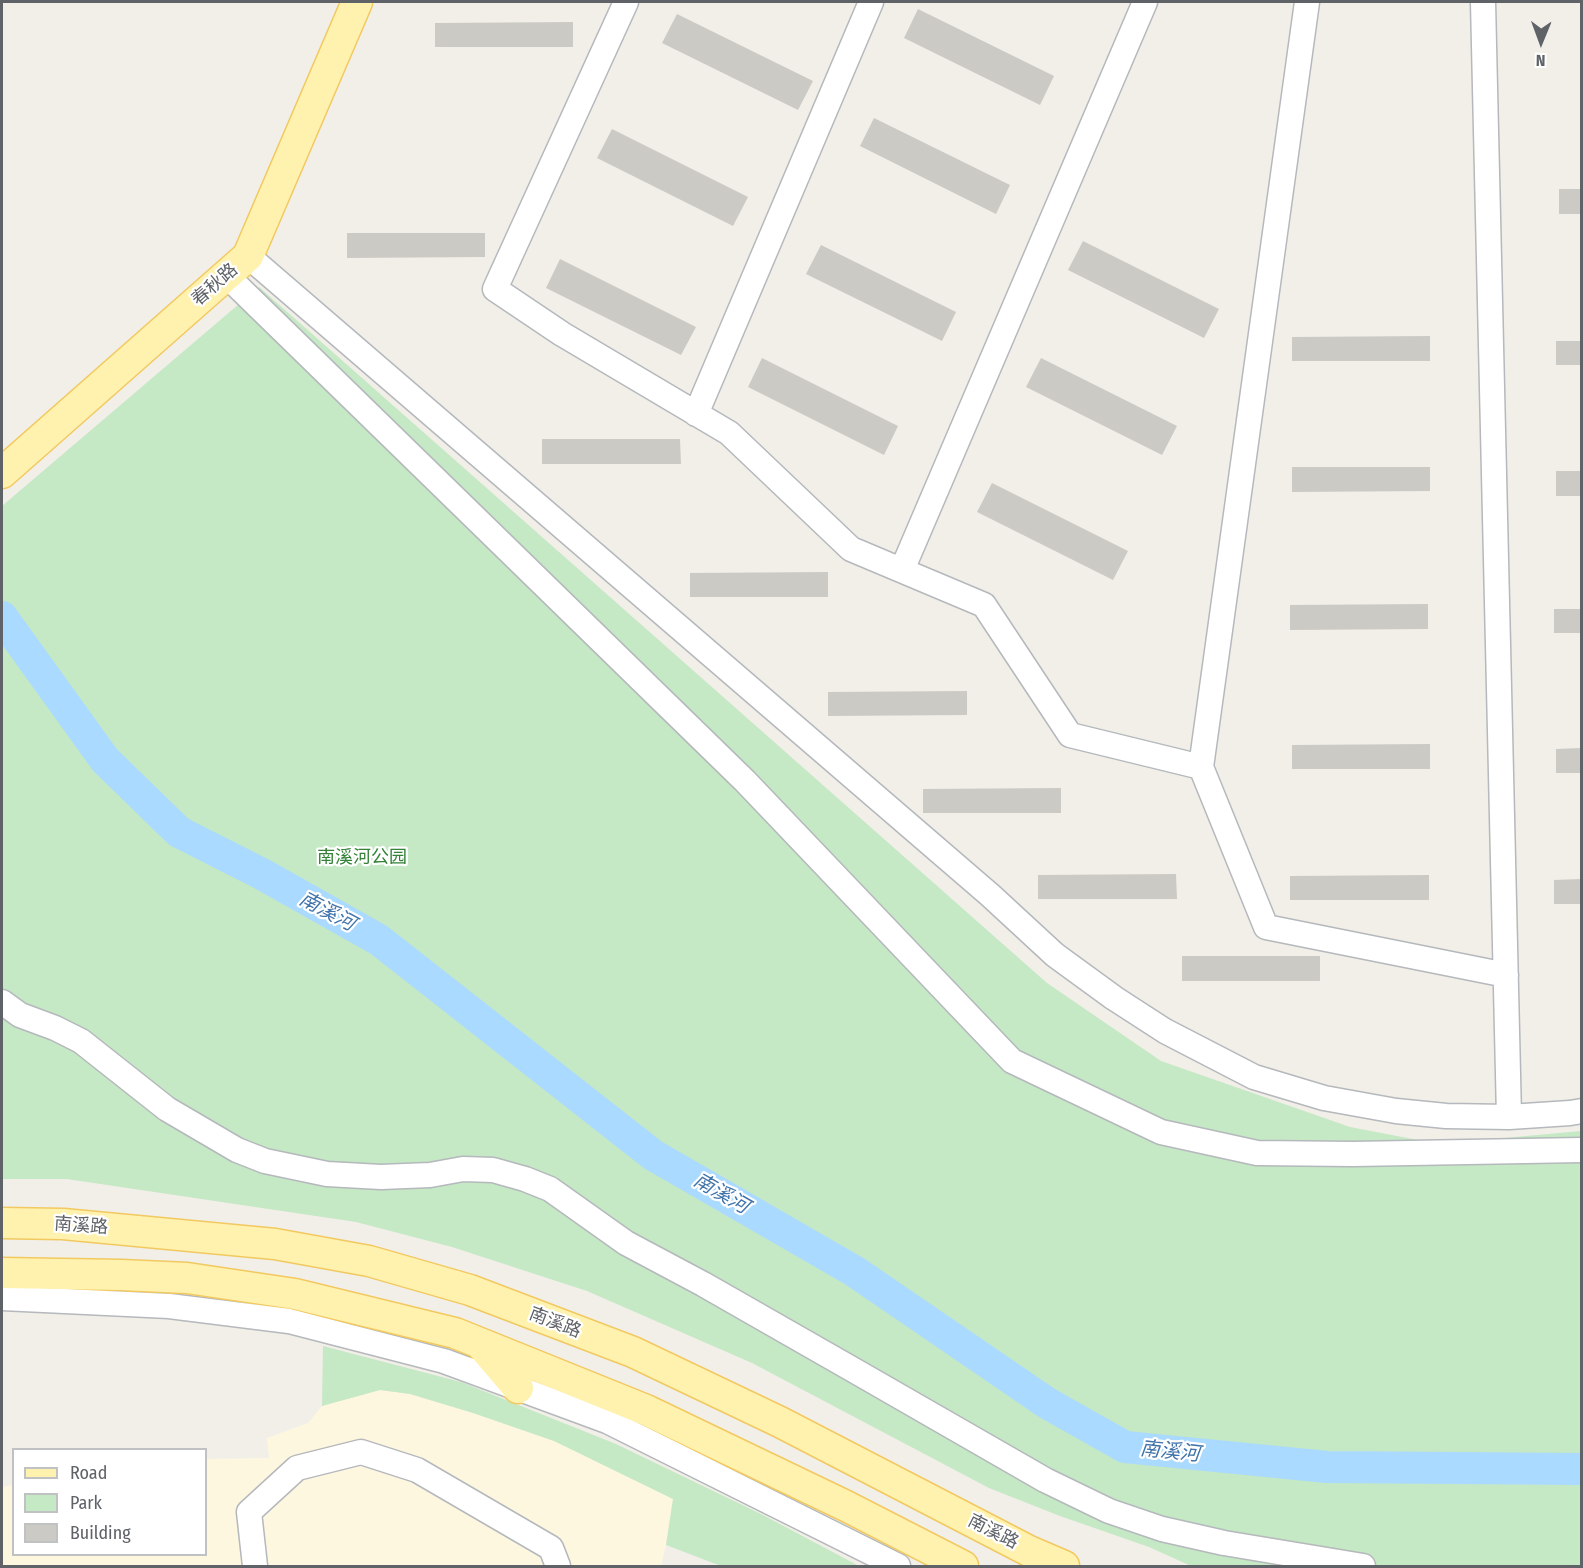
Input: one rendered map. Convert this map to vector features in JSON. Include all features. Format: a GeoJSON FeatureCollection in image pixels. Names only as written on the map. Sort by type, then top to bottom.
{"type":"FeatureCollection","features":[{"type":"Feature","properties":{"kind":"main road","name":"春秋路"},"geometry":{"type":"LineString","coordinates":[[2,473],[237,266],[357,2]]}},
{"type":"Feature","properties":{"kind":"main road","name":"南溪路"},"geometry":{"type":"LineString","coordinates":[[2,1222],[63,1224],[275,1244],[369,1262],[470,1290],[633,1352],[780,1422],[1029,1551],[1064,1566]]}},
{"type":"Feature","properties":{"kind":"main road"},"geometry":{"type":"LineString","coordinates":[[2,1273],[187,1278],[295,1294],[456,1333],[646,1410],[846,1506],[963,1566]]}},
{"type":"Feature","properties":{"kind":"main road"},"geometry":{"type":"LineString","coordinates":[[479,1342],[518,1388]]}},
{"type":"Feature","properties":{"kind":"street"},"geometry":{"type":"LineString","coordinates":[[626,2],[495,289],[562,334],[729,432],[851,549],[984,605],[1070,735],[1201,767]]}},
{"type":"Feature","properties":{"kind":"street"},"geometry":{"type":"LineString","coordinates":[[696,414],[871,2]]}},
{"type":"Feature","properties":{"kind":"street"},"geometry":{"type":"LineString","coordinates":[[902,570],[1145,2]]}},
{"type":"Feature","properties":{"kind":"street"},"geometry":{"type":"LineString","coordinates":[[1307,2],[1201,767],[1266,927],[1506,975]]}},
{"type":"Feature","properties":{"kind":"street"},"geometry":{"type":"LineString","coordinates":[[1483,2],[1509,1117]]}},
{"type":"Feature","properties":{"kind":"street"},"geometry":{"type":"LineString","coordinates":[[237,266],[981,888],[1055,955],[1114,998],[1165,1031],[1254,1077],[1324,1098],[1406,1112],[1446,1116],[1509,1117],[1581,1111]]}},
{"type":"Feature","properties":{"kind":"street"},"geometry":{"type":"LineString","coordinates":[[237,266],[745,781],[1012,1061],[1161,1132],[1257,1153],[1353,1154],[1581,1150]]}},
{"type":"Feature","properties":{"kind":"street"},"geometry":{"type":"LineString","coordinates":[[2,1002],[20,1015],[81,1041],[167,1109],[237,1150],[265,1161],[327,1174],[381,1177],[430,1175],[463,1169],[493,1170],[525,1179],[550,1189],[626,1243],[857,1371],[1045,1480],[1109,1511],[1162,1529],[1193,1536],[1363,1566]]}},
{"type":"Feature","properties":{"kind":"street"},"geometry":{"type":"LineString","coordinates":[[2,1298],[169,1306],[289,1321],[444,1361],[607,1421],[898,1566]]}},
{"type":"Feature","properties":{"kind":"street"},"geometry":{"type":"LineString","coordinates":[[255,1566],[249,1512],[297,1468],[361,1452],[417,1470],[550,1548],[558,1566]]}},
{"type":"Feature","properties":{"kind":"shaded area"},"geometry":{"type":"Polygon","coordinates":[[[380,1390],[410,1394],[554,1441],[673,1499],[661,1566],[2,1566],[2,1487],[12,1485],[12,1556],[207,1556],[207,1459],[269,1458],[267,1438],[308,1423],[322,1406],[380,1390]]]}},
{"type":"Feature","properties":{"kind":"green space","name":"南溪河公园"},"geometry":{"type":"Polygon","coordinates":[[[259,287],[1047,983],[1161,1061],[1350,1127],[1439,1144],[1581,1131],[1581,1566],[1191,1566],[1149,1547],[989,1488],[752,1363],[587,1291],[452,1247],[356,1222],[67,1179],[2,1179],[2,506],[259,287]]]}},
{"type":"Feature","properties":{"kind":"green space"},"geometry":{"type":"Polygon","coordinates":[[[323,1346],[461,1382],[616,1444],[761,1514],[859,1566],[721,1566],[666,1545],[673,1499],[554,1441],[410,1394],[380,1390],[322,1406],[323,1346]]]}},
{"type":"Feature","properties":{"kind":"building"},"geometry":{"type":"Polygon","coordinates":[[[918,9],[1054,76],[1040,105],[904,38],[918,9]]]}},
{"type":"Feature","properties":{"kind":"building"},"geometry":{"type":"Polygon","coordinates":[[[677,14],[813,81],[798,110],[662,43],[677,14]]]}},
{"type":"Feature","properties":{"kind":"building"},"geometry":{"type":"Polygon","coordinates":[[[573,22],[573,47],[435,47],[435,23],[573,22]]]}},
{"type":"Feature","properties":{"kind":"building"},"geometry":{"type":"Polygon","coordinates":[[[874,118],[1010,185],[996,214],[860,146],[874,118]]]}},
{"type":"Feature","properties":{"kind":"building"},"geometry":{"type":"Polygon","coordinates":[[[612,129],[748,197],[733,226],[597,158],[612,129]]]}},
{"type":"Feature","properties":{"kind":"building"},"geometry":{"type":"Polygon","coordinates":[[[1559,189],[1581,189],[1581,214],[1559,214],[1559,189]]]}},
{"type":"Feature","properties":{"kind":"building"},"geometry":{"type":"Polygon","coordinates":[[[347,233],[485,233],[485,257],[347,258],[347,233]]]}},
{"type":"Feature","properties":{"kind":"building"},"geometry":{"type":"Polygon","coordinates":[[[1083,241],[1219,309],[1204,338],[1068,270],[1083,241]]]}},
{"type":"Feature","properties":{"kind":"building"},"geometry":{"type":"Polygon","coordinates":[[[821,245],[956,312],[942,341],[806,274],[821,245]]]}},
{"type":"Feature","properties":{"kind":"building"},"geometry":{"type":"Polygon","coordinates":[[[560,259],[696,327],[681,355],[546,288],[560,259]]]}},
{"type":"Feature","properties":{"kind":"building"},"geometry":{"type":"Polygon","coordinates":[[[1430,336],[1430,361],[1292,361],[1292,337],[1430,336]]]}},
{"type":"Feature","properties":{"kind":"building"},"geometry":{"type":"Polygon","coordinates":[[[1556,341],[1581,341],[1581,365],[1556,365],[1556,341]]]}},
{"type":"Feature","properties":{"kind":"building"},"geometry":{"type":"Polygon","coordinates":[[[762,358],[898,426],[884,455],[748,387],[762,358]]]}},
{"type":"Feature","properties":{"kind":"building"},"geometry":{"type":"Polygon","coordinates":[[[1041,358],[1177,426],[1162,455],[1026,387],[1041,358]]]}},
{"type":"Feature","properties":{"kind":"building"},"geometry":{"type":"Polygon","coordinates":[[[542,439],[680,439],[681,464],[542,464],[542,439]]]}},
{"type":"Feature","properties":{"kind":"building"},"geometry":{"type":"Polygon","coordinates":[[[1292,467],[1430,467],[1430,491],[1292,492],[1292,467]]]}},
{"type":"Feature","properties":{"kind":"building"},"geometry":{"type":"Polygon","coordinates":[[[1556,471],[1581,471],[1581,496],[1556,496],[1556,471]]]}},
{"type":"Feature","properties":{"kind":"building"},"geometry":{"type":"Polygon","coordinates":[[[992,483],[1128,551],[1113,580],[977,512],[992,483]]]}},
{"type":"Feature","properties":{"kind":"building"},"geometry":{"type":"Polygon","coordinates":[[[828,572],[828,597],[690,597],[690,573],[828,572]]]}},
{"type":"Feature","properties":{"kind":"building"},"geometry":{"type":"Polygon","coordinates":[[[1428,604],[1428,629],[1290,630],[1290,605],[1428,604]]]}},
{"type":"Feature","properties":{"kind":"building"},"geometry":{"type":"Polygon","coordinates":[[[1554,609],[1581,609],[1581,633],[1554,633],[1554,609]]]}},
{"type":"Feature","properties":{"kind":"building"},"geometry":{"type":"Polygon","coordinates":[[[967,691],[967,715],[828,716],[828,692],[967,691]]]}},
{"type":"Feature","properties":{"kind":"building"},"geometry":{"type":"Polygon","coordinates":[[[1430,744],[1430,769],[1292,769],[1292,745],[1430,744]]]}},
{"type":"Feature","properties":{"kind":"building"},"geometry":{"type":"Polygon","coordinates":[[[1581,748],[1581,773],[1556,773],[1556,749],[1581,748]]]}},
{"type":"Feature","properties":{"kind":"building"},"geometry":{"type":"Polygon","coordinates":[[[1061,788],[1061,813],[923,813],[923,789],[1061,788]]]}},
{"type":"Feature","properties":{"kind":"building"},"geometry":{"type":"Polygon","coordinates":[[[1176,874],[1177,899],[1038,899],[1038,875],[1176,874]]]}},
{"type":"Feature","properties":{"kind":"building"},"geometry":{"type":"Polygon","coordinates":[[[1429,875],[1429,900],[1290,900],[1290,876],[1429,875]]]}},
{"type":"Feature","properties":{"kind":"building"},"geometry":{"type":"Polygon","coordinates":[[[1581,879],[1581,904],[1554,904],[1554,880],[1581,879]]]}},
{"type":"Feature","properties":{"kind":"building"},"geometry":{"type":"Polygon","coordinates":[[[1182,956],[1320,956],[1320,981],[1182,981],[1182,956]]]}},
{"type":"Feature","properties":{"kind":"waterway","name":"南溪河"},"geometry":{"type":"LineString","coordinates":[[2,617],[105,760],[179,832],[262,874],[379,940],[653,1155],[854,1271],[1047,1403],[1125,1447],[1327,1467],[1582,1469]]}}]}
